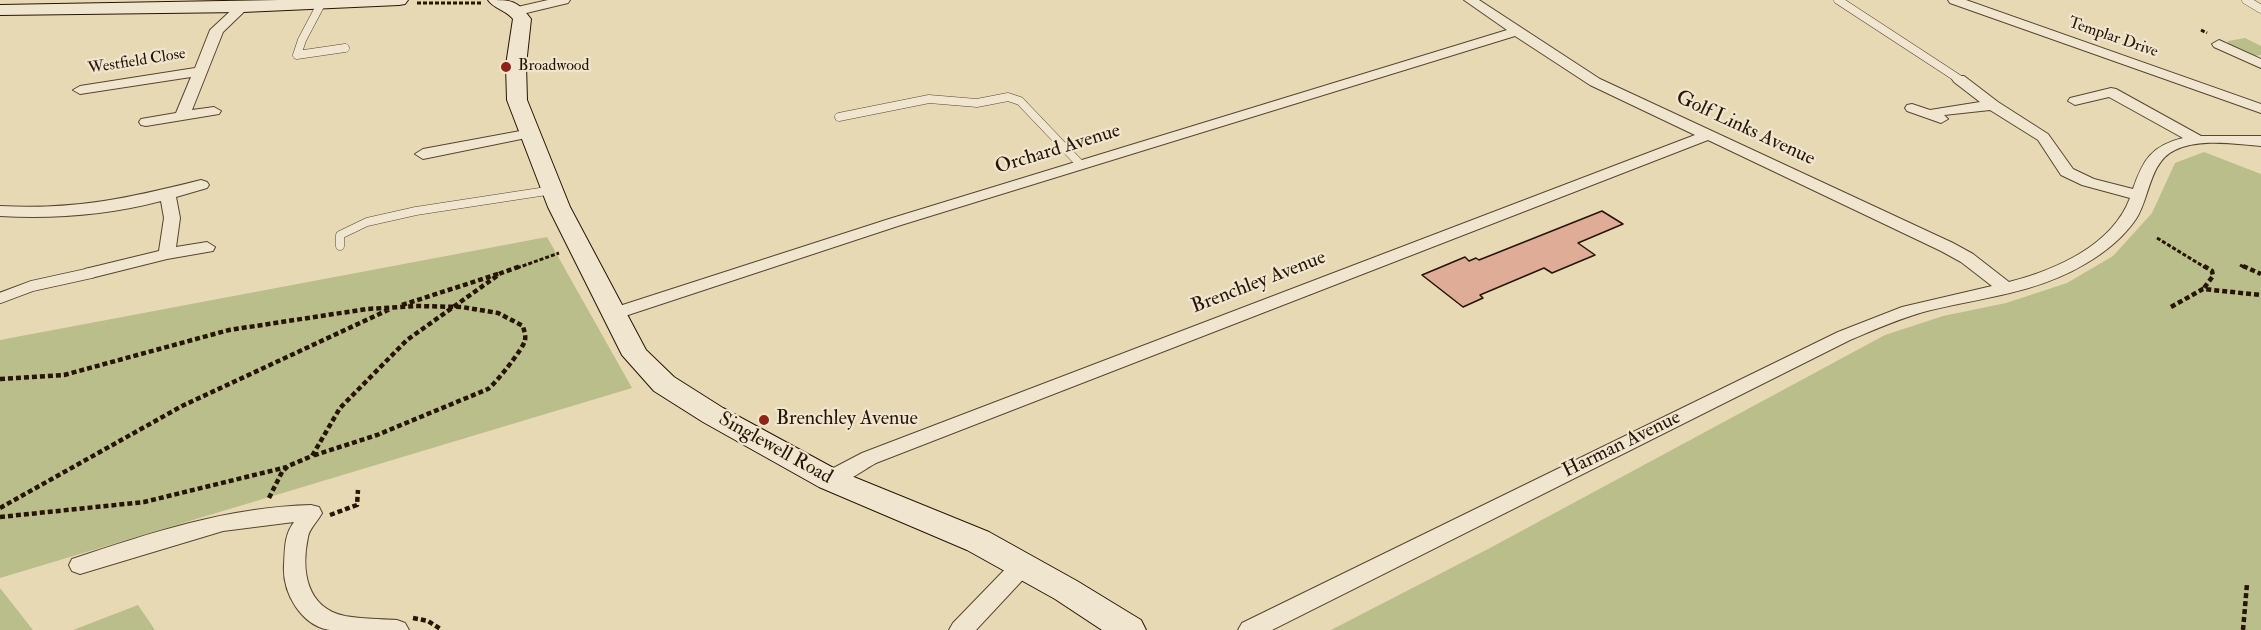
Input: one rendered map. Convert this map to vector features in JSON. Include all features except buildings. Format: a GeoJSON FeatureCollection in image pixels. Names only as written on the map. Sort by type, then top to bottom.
{"type":"FeatureCollection","features":[{"type":"Feature","properties":{"kind":"street"},"geometry":{"type":"LineString","coordinates":[[501,5],[564,0]]}},
{"type":"Feature","properties":{"kind":"street","name":"Golf Links Avenue"},"geometry":{"type":"LineString","coordinates":[[1470,0],[1595,82],[1947,247],[1966,258],[2006,288]]}},
{"type":"Feature","properties":{"kind":"street","name":"Templar Drive"},"geometry":{"type":"LineString","coordinates":[[1954,0],[2261,109]]}},
{"type":"Feature","properties":{"kind":"street"},"geometry":{"type":"LineString","coordinates":[[0,9],[243,7],[403,2]]}},
{"type":"Feature","properties":{"kind":"street","name":"Singlewell Road"},"geometry":{"type":"LineString","coordinates":[[501,5],[523,22],[516,65],[516,96],[559,207],[635,355],[664,384],[713,415],[829,479],[978,541],[1023,565],[1129,630]]}},
{"type":"Feature","properties":{"kind":"street","name":"Westfield Close"},"geometry":{"type":"LineString","coordinates":[[182,116],[218,29],[243,7]]}},
{"type":"Feature","properties":{"kind":"street","name":"Orchard Avenue"},"geometry":{"type":"LineString","coordinates":[[613,314],[792,255],[1517,31]]}},
{"type":"Feature","properties":{"kind":"street"},"geometry":{"type":"LineString","coordinates":[[2219,44],[2261,64]]}},
{"type":"Feature","properties":{"kind":"street","name":"Westfield Close"},"geometry":{"type":"LineString","coordinates":[[80,90],[200,71]]}},
{"type":"Feature","properties":{"kind":"street"},"geometry":{"type":"LineString","coordinates":[[1959,79],[1993,105],[2043,137],[2063,168],[2070,174],[2088,182],[2139,196]]}},
{"type":"Feature","properties":{"kind":"street"},"geometry":{"type":"LineString","coordinates":[[2075,101],[2111,92],[2199,141]]}},
{"type":"Feature","properties":{"kind":"street"},"geometry":{"type":"LineString","coordinates":[[1912,108],[1936,117],[1943,111],[1993,105]]}},
{"type":"Feature","properties":{"kind":"street"},"geometry":{"type":"LineString","coordinates":[[146,122],[214,111]]}},
{"type":"Feature","properties":{"kind":"street"},"geometry":{"type":"LineString","coordinates":[[424,155],[531,133]]}},
{"type":"Feature","properties":{"kind":"street","name":"Brenchley Avenue"},"geometry":{"type":"LineString","coordinates":[[829,479],[869,458],[1708,135]]}},
{"type":"Feature","properties":{"kind":"street","name":"Harman Avenue"},"geometry":{"type":"LineString","coordinates":[[1250,630],[1844,336],[1911,310],[2006,288],[2060,270],[2089,253],[2120,227],[2131,214],[2154,162],[2161,153],[2175,145],[2199,141],[2261,141]]}},
{"type":"Feature","properties":{"kind":"street"},"geometry":{"type":"LineString","coordinates":[[0,211],[19,212],[113,206],[201,184]]}},
{"type":"Feature","properties":{"kind":"street"},"geometry":{"type":"LineString","coordinates":[[167,254],[172,218],[168,194]]}},
{"type":"Feature","properties":{"kind":"street"},"geometry":{"type":"LineString","coordinates":[[92,273],[167,254],[207,248]]}},
{"type":"Feature","properties":{"kind":"street"},"geometry":{"type":"LineString","coordinates":[[80,565],[222,522],[279,512],[317,516]]}},
{"type":"Feature","properties":{"kind":"street"},"geometry":{"type":"LineString","coordinates":[[317,516],[297,534],[294,579],[301,597],[318,614],[341,625],[402,624]]}},
{"type":"Feature","properties":{"kind":"street"},"geometry":{"type":"LineString","coordinates":[[961,630],[1023,565]]}},
{"type":"Feature","properties":{"kind":"lane"},"geometry":{"type":"LineString","coordinates":[[1838,0],[1959,79]]}},
{"type":"Feature","properties":{"kind":"lane"},"geometry":{"type":"LineString","coordinates":[[2246,0],[2261,9]]}},
{"type":"Feature","properties":{"kind":"lane"},"geometry":{"type":"LineString","coordinates":[[321,4],[302,39],[297,55],[345,48]]}},
{"type":"Feature","properties":{"kind":"lane"},"geometry":{"type":"LineString","coordinates":[[839,117],[929,99],[977,103],[999,98],[1015,98],[1081,165]]}},
{"type":"Feature","properties":{"kind":"lane"},"geometry":{"type":"LineString","coordinates":[[340,246],[340,235],[358,225],[452,204],[553,190]]}},
{"type":"Feature","properties":{"kind":"lane"},"geometry":{"type":"LineString","coordinates":[[0,298],[32,286],[92,273]]}},
{"type":"Feature","properties":{"kind":"path"},"geometry":{"type":"LineString","coordinates":[[403,2],[463,1],[501,5]]}},
{"type":"Feature","properties":{"kind":"path"},"geometry":{"type":"LineString","coordinates":[[2201,30],[2207,33]]}},
{"type":"Feature","properties":{"kind":"path"},"geometry":{"type":"LineString","coordinates":[[2157,238],[2212,271],[2213,276],[2203,289],[2171,307]]}},
{"type":"Feature","properties":{"kind":"path"},"geometry":{"type":"LineString","coordinates":[[0,508],[182,406],[310,344],[399,306],[563,250]]}},
{"type":"Feature","properties":{"kind":"path"},"geometry":{"type":"LineString","coordinates":[[2240,265],[2261,274]]}},
{"type":"Feature","properties":{"kind":"path"},"geometry":{"type":"LineString","coordinates":[[312,456],[339,408],[407,340],[501,273]]}},
{"type":"Feature","properties":{"kind":"path"},"geometry":{"type":"LineString","coordinates":[[2203,289],[2261,295]]}},
{"type":"Feature","properties":{"kind":"path"},"geometry":{"type":"LineString","coordinates":[[0,379],[63,375],[167,345],[243,327],[399,306],[479,309],[499,313],[523,326],[526,333],[524,346],[500,374],[498,382],[456,405],[354,445],[312,456],[288,466],[144,502],[0,517]]}},
{"type":"Feature","properties":{"kind":"path"},"geometry":{"type":"LineString","coordinates":[[253,517],[276,488],[282,472],[288,466]]}},
{"type":"Feature","properties":{"kind":"path"},"geometry":{"type":"LineString","coordinates":[[317,516],[357,505],[358,490]]}},
{"type":"Feature","properties":{"kind":"path"},"geometry":{"type":"LineString","coordinates":[[2243,630],[2247,584]]}},
{"type":"Feature","properties":{"kind":"path"},"geometry":{"type":"LineString","coordinates":[[402,624],[428,621],[442,630]]}},
{"type":"Feature","properties":{"kind":"green space"},"geometry":{"type":"Polygon","coordinates":[[[2245,38],[2261,46],[2261,55],[2254,56],[2228,45],[2228,41],[2245,38]]]}},
{"type":"Feature","properties":{"kind":"green space"},"geometry":{"type":"Polygon","coordinates":[[[2204,152],[2261,174],[2261,630],[1331,630],[1488,549],[1885,335],[1943,316],[2006,303],[2067,283],[2113,256],[2152,213],[2175,163],[2204,152]]]}},
{"type":"Feature","properties":{"kind":"green space"},"geometry":{"type":"Polygon","coordinates":[[[547,237],[632,388],[0,578],[0,340],[547,237]]]}},
{"type":"Feature","properties":{"kind":"green space"},"geometry":{"type":"Polygon","coordinates":[[[0,588],[33,630],[0,630],[0,588]]]}},
{"type":"Feature","properties":{"kind":"green space"},"geometry":{"type":"Polygon","coordinates":[[[138,605],[155,630],[73,630],[138,605]]]}},
{"type":"Feature","properties":{"kind":"place","name":"Broadwood"},"geometry":{"type":"Point","coordinates":[506,67]}},
{"type":"Feature","properties":{"kind":"place","name":"Brenchley Avenue"},"geometry":{"type":"Point","coordinates":[764,420]}}]}
